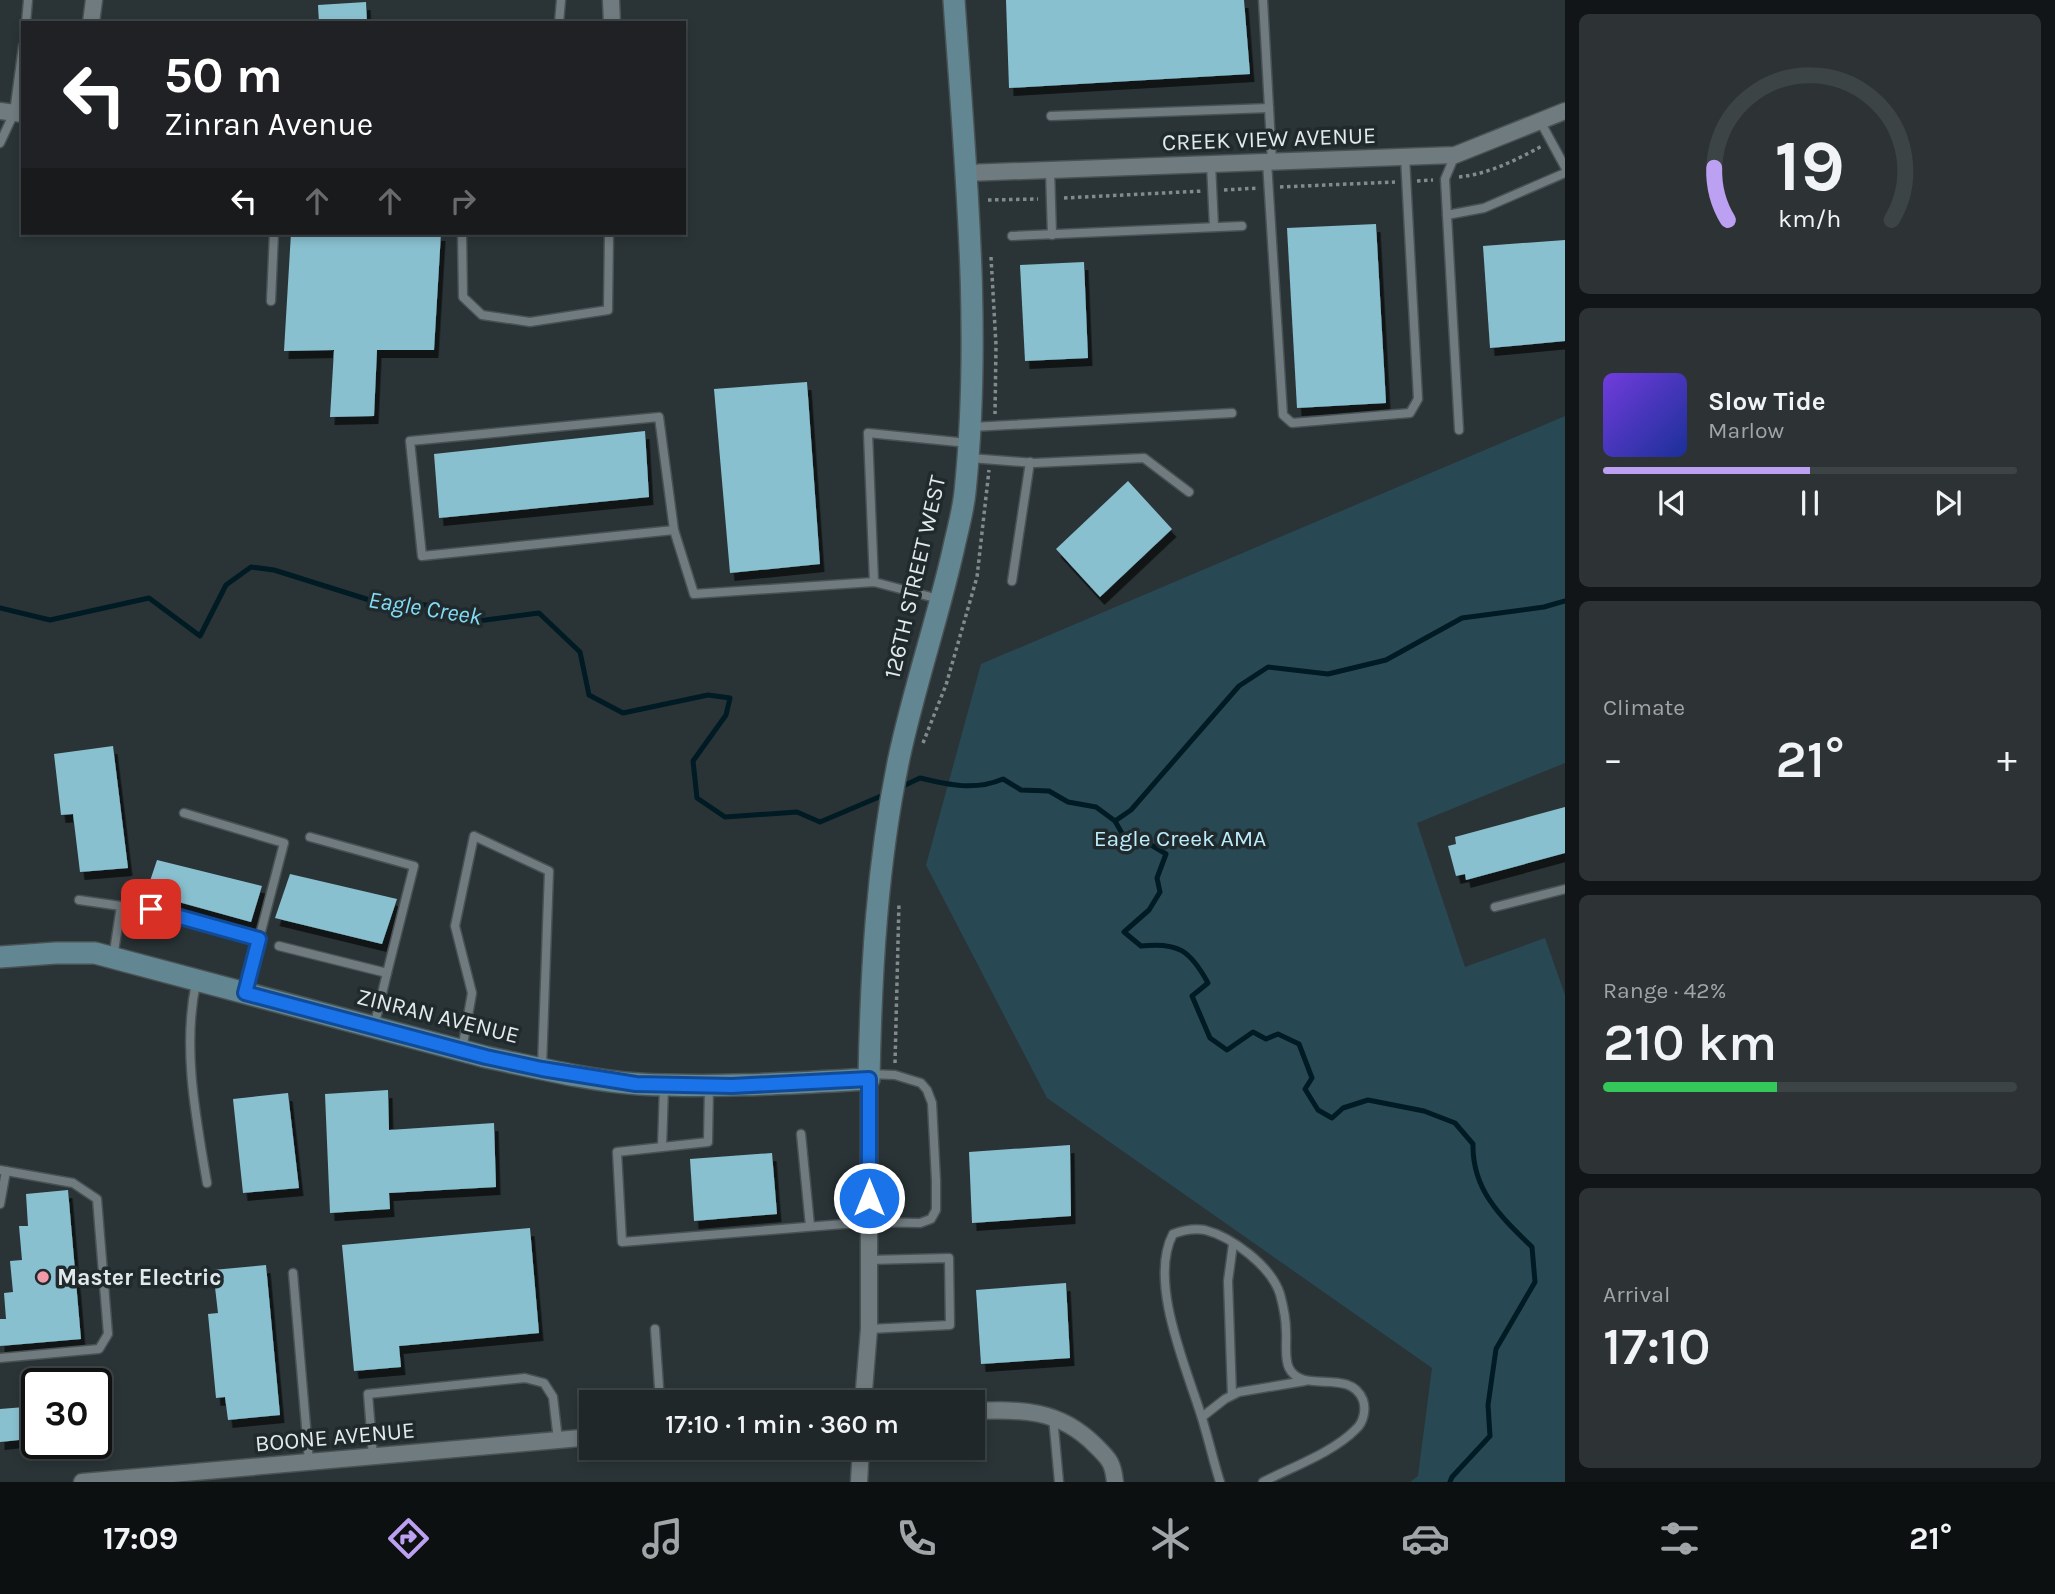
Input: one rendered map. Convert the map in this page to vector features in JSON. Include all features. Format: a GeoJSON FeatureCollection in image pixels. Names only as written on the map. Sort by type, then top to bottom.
{"type":"FeatureCollection","features":[{"type":"Feature","properties":{"kind":"street"},"geometry":{"type":"LineString","coordinates":[[91,21],[94,0]]}},
{"type":"Feature","properties":{"kind":"street"},"geometry":{"type":"LineString","coordinates":[[611,0],[612,21]]}},
{"type":"Feature","properties":{"kind":"street","name":"126TH STREET WEST"},"geometry":{"type":"LineString","coordinates":[[869,1076],[874,946],[884,840],[900,756],[942,600],[965,495],[971,311],[966,173],[954,0]]}},
{"type":"Feature","properties":{"kind":"street","name":"CREEK VIEW AVENUE"},"geometry":{"type":"LineString","coordinates":[[966,173],[1455,155],[1565,111]]}},
{"type":"Feature","properties":{"kind":"street","name":"ZINRAN AVENUE"},"geometry":{"type":"LineString","coordinates":[[0,957],[95,953],[462,1050],[542,1069],[636,1084],[709,1085],[869,1076]]}},
{"type":"Feature","properties":{"kind":"street"},"geometry":{"type":"LineString","coordinates":[[864,1390],[869,1329],[869,1076]]}},
{"type":"Feature","properties":{"kind":"street"},"geometry":{"type":"LineString","coordinates":[[985,1411],[1018,1410],[1053,1417],[1081,1431],[1113,1464],[1115,1482]]}},
{"type":"Feature","properties":{"kind":"street","name":"BOONE AVENUE"},"geometry":{"type":"LineString","coordinates":[[82,1482],[579,1438]]}},
{"type":"Feature","properties":{"kind":"street"},"geometry":{"type":"LineString","coordinates":[[859,1482],[860,1460]]}},
{"type":"Feature","properties":{"kind":"lane"},"geometry":{"type":"LineString","coordinates":[[26,21],[29,0]]}},
{"type":"Feature","properties":{"kind":"lane"},"geometry":{"type":"LineString","coordinates":[[559,21],[561,0]]}},
{"type":"Feature","properties":{"kind":"lane"},"geometry":{"type":"LineString","coordinates":[[1263,0],[1283,415],[1292,424],[1410,412],[1418,399],[1405,157]]}},
{"type":"Feature","properties":{"kind":"lane"},"geometry":{"type":"LineString","coordinates":[[0,143],[12,113],[21,58]]}},
{"type":"Feature","properties":{"kind":"lane"},"geometry":{"type":"LineString","coordinates":[[1051,116],[1269,108]]}},
{"type":"Feature","properties":{"kind":"lane"},"geometry":{"type":"LineString","coordinates":[[1540,121],[1565,167]]}},
{"type":"Feature","properties":{"kind":"lane"},"geometry":{"type":"LineString","coordinates":[[1455,155],[1446,179],[1459,430]]}},
{"type":"Feature","properties":{"kind":"lane"},"geometry":{"type":"LineString","coordinates":[[1211,164],[1214,228]]}},
{"type":"Feature","properties":{"kind":"lane"},"geometry":{"type":"LineString","coordinates":[[1050,170],[1052,234]]}},
{"type":"Feature","properties":{"kind":"lane"},"geometry":{"type":"LineString","coordinates":[[1447,215],[1484,208],[1565,173]]}},
{"type":"Feature","properties":{"kind":"lane"},"geometry":{"type":"LineString","coordinates":[[1012,236],[1242,226]]}},
{"type":"Feature","properties":{"kind":"lane"},"geometry":{"type":"LineString","coordinates":[[271,301],[274,235]]}},
{"type":"Feature","properties":{"kind":"lane"},"geometry":{"type":"LineString","coordinates":[[462,235],[463,297],[482,315],[530,322],[608,310],[609,235]]}},
{"type":"Feature","properties":{"kind":"lane"},"geometry":{"type":"LineString","coordinates":[[968,443],[1232,413]]}},
{"type":"Feature","properties":{"kind":"lane"},"geometry":{"type":"LineString","coordinates":[[674,530],[422,556],[410,441],[659,417],[674,530],[694,594],[874,582],[942,600]]}},
{"type":"Feature","properties":{"kind":"lane"},"geometry":{"type":"LineString","coordinates":[[874,582],[868,433],[968,443],[1030,462],[1144,458],[1189,492]]}},
{"type":"Feature","properties":{"kind":"lane"},"geometry":{"type":"LineString","coordinates":[[1012,581],[1030,462]]}},
{"type":"Feature","properties":{"kind":"lane"},"geometry":{"type":"LineString","coordinates":[[184,813],[284,843],[245,993]]}},
{"type":"Feature","properties":{"kind":"lane"},"geometry":{"type":"LineString","coordinates":[[462,1050],[472,993],[455,926],[474,835],[549,871],[542,1069]]}},
{"type":"Feature","properties":{"kind":"lane"},"geometry":{"type":"LineString","coordinates":[[310,837],[414,866],[374,1027]]}},
{"type":"Feature","properties":{"kind":"lane"},"geometry":{"type":"LineString","coordinates":[[1495,907],[1565,889]]}},
{"type":"Feature","properties":{"kind":"lane"},"geometry":{"type":"LineString","coordinates":[[79,900],[121,905],[113,958]]}},
{"type":"Feature","properties":{"kind":"lane"},"geometry":{"type":"LineString","coordinates":[[151,909],[259,939]]}},
{"type":"Feature","properties":{"kind":"lane"},"geometry":{"type":"LineString","coordinates":[[279,946],[387,973]]}},
{"type":"Feature","properties":{"kind":"lane"},"geometry":{"type":"LineString","coordinates":[[196,980],[190,1010],[194,1108],[207,1183]]}},
{"type":"Feature","properties":{"kind":"lane"},"geometry":{"type":"LineString","coordinates":[[709,1085],[708,1142],[617,1152],[622,1242],[869,1222],[907,1224],[931,1219],[936,1210],[936,1181],[932,1103],[927,1090],[921,1083],[895,1075],[869,1076]]}},
{"type":"Feature","properties":{"kind":"lane"},"geometry":{"type":"LineString","coordinates":[[662,1147],[664,1084]]}},
{"type":"Feature","properties":{"kind":"lane"},"geometry":{"type":"LineString","coordinates":[[801,1134],[810,1226]]}},
{"type":"Feature","properties":{"kind":"lane"},"geometry":{"type":"LineString","coordinates":[[0,1204],[3,1171],[73,1183],[97,1199],[108,1334],[99,1349],[0,1359]]}},
{"type":"Feature","properties":{"kind":"lane"},"geometry":{"type":"LineString","coordinates":[[1220,1482],[1202,1417],[1178,1349],[1168,1299],[1166,1258],[1168,1243],[1173,1234],[1186,1229],[1205,1230],[1233,1244],[1269,1271],[1279,1293],[1286,1326],[1289,1369],[1307,1381]]}},
{"type":"Feature","properties":{"kind":"lane"},"geometry":{"type":"LineString","coordinates":[[1233,1244],[1228,1281],[1233,1395]]}},
{"type":"Feature","properties":{"kind":"lane"},"geometry":{"type":"LineString","coordinates":[[868,1260],[949,1258],[950,1325],[869,1329]]}},
{"type":"Feature","properties":{"kind":"lane"},"geometry":{"type":"LineString","coordinates":[[293,1273],[309,1462]]}},
{"type":"Feature","properties":{"kind":"lane"},"geometry":{"type":"LineString","coordinates":[[655,1329],[659,1390]]}},
{"type":"Feature","properties":{"kind":"lane"},"geometry":{"type":"LineString","coordinates":[[373,1456],[368,1394],[525,1378],[544,1383],[553,1398],[558,1440]]}},
{"type":"Feature","properties":{"kind":"lane"},"geometry":{"type":"LineString","coordinates":[[1202,1417],[1224,1399],[1239,1392],[1307,1381],[1340,1382],[1356,1389],[1363,1400],[1365,1412],[1359,1428],[1336,1444],[1263,1482]]}},
{"type":"Feature","properties":{"kind":"lane"},"geometry":{"type":"LineString","coordinates":[[1053,1417],[1059,1482]]}},
{"type":"Feature","properties":{"kind":"green space","name":"Eagle Creek AMA"},"geometry":{"type":"Polygon","coordinates":[[[1565,416],[1565,763],[1417,823],[1465,967],[1545,938],[1565,995],[1565,1482],[1410,1482],[1418,1476],[1432,1368],[1047,1098],[926,865],[981,664],[1565,416]]]}},
{"type":"Feature","properties":{"kind":"building"},"geometry":{"type":"Polygon","coordinates":[[[1006,0],[1244,0],[1250,74],[1009,88],[1006,0]]]}},
{"type":"Feature","properties":{"kind":"building"},"geometry":{"type":"Polygon","coordinates":[[[366,2],[367,21],[319,21],[318,5],[366,2]]]}},
{"type":"Feature","properties":{"kind":"building"},"geometry":{"type":"Polygon","coordinates":[[[1376,224],[1386,403],[1297,408],[1287,228],[1376,224]]]}},
{"type":"Feature","properties":{"kind":"building"},"geometry":{"type":"Polygon","coordinates":[[[291,235],[441,235],[434,350],[377,350],[374,416],[330,417],[334,350],[284,351],[291,235]]]}},
{"type":"Feature","properties":{"kind":"building"},"geometry":{"type":"Polygon","coordinates":[[[1565,240],[1565,341],[1490,348],[1483,246],[1565,240]]]}},
{"type":"Feature","properties":{"kind":"building"},"geometry":{"type":"Polygon","coordinates":[[[1084,262],[1088,358],[1025,361],[1020,265],[1084,262]]]}},
{"type":"Feature","properties":{"kind":"building"},"geometry":{"type":"Polygon","coordinates":[[[807,382],[820,564],[730,573],[714,389],[807,382]]]}},
{"type":"Feature","properties":{"kind":"building"},"geometry":{"type":"Polygon","coordinates":[[[645,431],[649,497],[439,518],[434,454],[645,431]]]}},
{"type":"Feature","properties":{"kind":"building"},"geometry":{"type":"Polygon","coordinates":[[[1128,481],[1172,529],[1100,597],[1056,549],[1128,481]]]}},
{"type":"Feature","properties":{"kind":"building"},"geometry":{"type":"Polygon","coordinates":[[[113,746],[128,868],[80,872],[73,814],[61,815],[54,754],[113,746]]]}},
{"type":"Feature","properties":{"kind":"building"},"geometry":{"type":"Polygon","coordinates":[[[1565,807],[1565,853],[1466,880],[1465,874],[1456,876],[1448,846],[1456,844],[1455,837],[1565,807]]]}},
{"type":"Feature","properties":{"kind":"building"},"geometry":{"type":"Polygon","coordinates":[[[157,860],[262,886],[251,922],[146,893],[157,860]]]}},
{"type":"Feature","properties":{"kind":"building"},"geometry":{"type":"Polygon","coordinates":[[[290,874],[397,899],[382,944],[275,918],[290,874]]]}},
{"type":"Feature","properties":{"kind":"building"},"geometry":{"type":"Polygon","coordinates":[[[388,1090],[389,1130],[494,1123],[496,1187],[389,1193],[390,1209],[330,1213],[325,1094],[388,1090]]]}},
{"type":"Feature","properties":{"kind":"building"},"geometry":{"type":"Polygon","coordinates":[[[288,1093],[299,1188],[243,1193],[233,1099],[288,1093]]]}},
{"type":"Feature","properties":{"kind":"building"},"geometry":{"type":"Polygon","coordinates":[[[1070,1145],[1071,1216],[972,1223],[969,1152],[1070,1145]]]}},
{"type":"Feature","properties":{"kind":"building"},"geometry":{"type":"Polygon","coordinates":[[[772,1153],[777,1214],[694,1221],[690,1159],[772,1153]]]}},
{"type":"Feature","properties":{"kind":"building","name":"Master Electric"},"geometry":{"type":"Polygon","coordinates":[[[68,1190],[81,1339],[0,1346],[0,1319],[6,1319],[4,1293],[13,1292],[10,1261],[22,1260],[19,1226],[28,1226],[26,1194],[68,1190]]]}},
{"type":"Feature","properties":{"kind":"building"},"geometry":{"type":"Polygon","coordinates":[[[530,1228],[539,1333],[399,1346],[401,1367],[354,1371],[342,1245],[530,1228]]]}},
{"type":"Feature","properties":{"kind":"building"},"geometry":{"type":"Polygon","coordinates":[[[266,1265],[280,1415],[228,1420],[225,1397],[216,1398],[208,1314],[218,1313],[213,1270],[266,1265]]]}},
{"type":"Feature","properties":{"kind":"building"},"geometry":{"type":"Polygon","coordinates":[[[1066,1283],[1070,1358],[981,1364],[976,1290],[1066,1283]]]}},
{"type":"Feature","properties":{"kind":"building"},"geometry":{"type":"Polygon","coordinates":[[[21,1407],[21,1440],[0,1442],[0,1409],[21,1407]]]}},
{"type":"Feature","properties":{"kind":"waterway","name":"Eagle Creek"},"geometry":{"type":"LineString","coordinates":[[0,608],[50,620],[149,598],[200,636],[226,585],[251,567],[274,570],[379,603],[428,605],[478,621],[539,613],[580,652],[589,695],[623,713],[708,695],[730,698],[726,715],[693,761],[697,798],[725,817],[797,812],[820,822],[886,794]]}},
{"type":"Feature","properties":{"kind":"waterway"},"geometry":{"type":"LineString","coordinates":[[1115,821],[1131,810],[1239,686],[1268,667],[1328,674],[1386,660],[1462,618],[1544,607],[1565,601]]}},
{"type":"Feature","properties":{"kind":"waterway","name":"Eagle Creek"},"geometry":{"type":"LineString","coordinates":[[901,787],[920,778],[972,786],[1003,779],[1021,790],[1049,791],[1068,802],[1096,807],[1115,821],[1128,844],[1148,843],[1166,854],[1157,878],[1160,892],[1149,910],[1124,932],[1141,946],[1174,947],[1195,963],[1208,983],[1192,996],[1210,1038],[1227,1050],[1253,1032],[1266,1039],[1278,1034],[1299,1044],[1312,1078],[1305,1089],[1318,1110],[1332,1118],[1343,1108],[1368,1100],[1424,1111],[1455,1123],[1473,1144],[1477,1175],[1490,1202],[1532,1247],[1535,1282],[1496,1349],[1488,1405],[1490,1436],[1450,1482]]}},
{"type":"Feature","properties":{"kind":"place","name":"Master Electric"},"geometry":{"type":"Point","coordinates":[43,1277]}},
{"type":"Feature","properties":{"kind":"route"},"geometry":{"type":"LineString","coordinates":[[151,909],[259,939],[245,993],[486,1057],[636,1084],[732,1086],[869,1079],[869,1198]]}}]}
